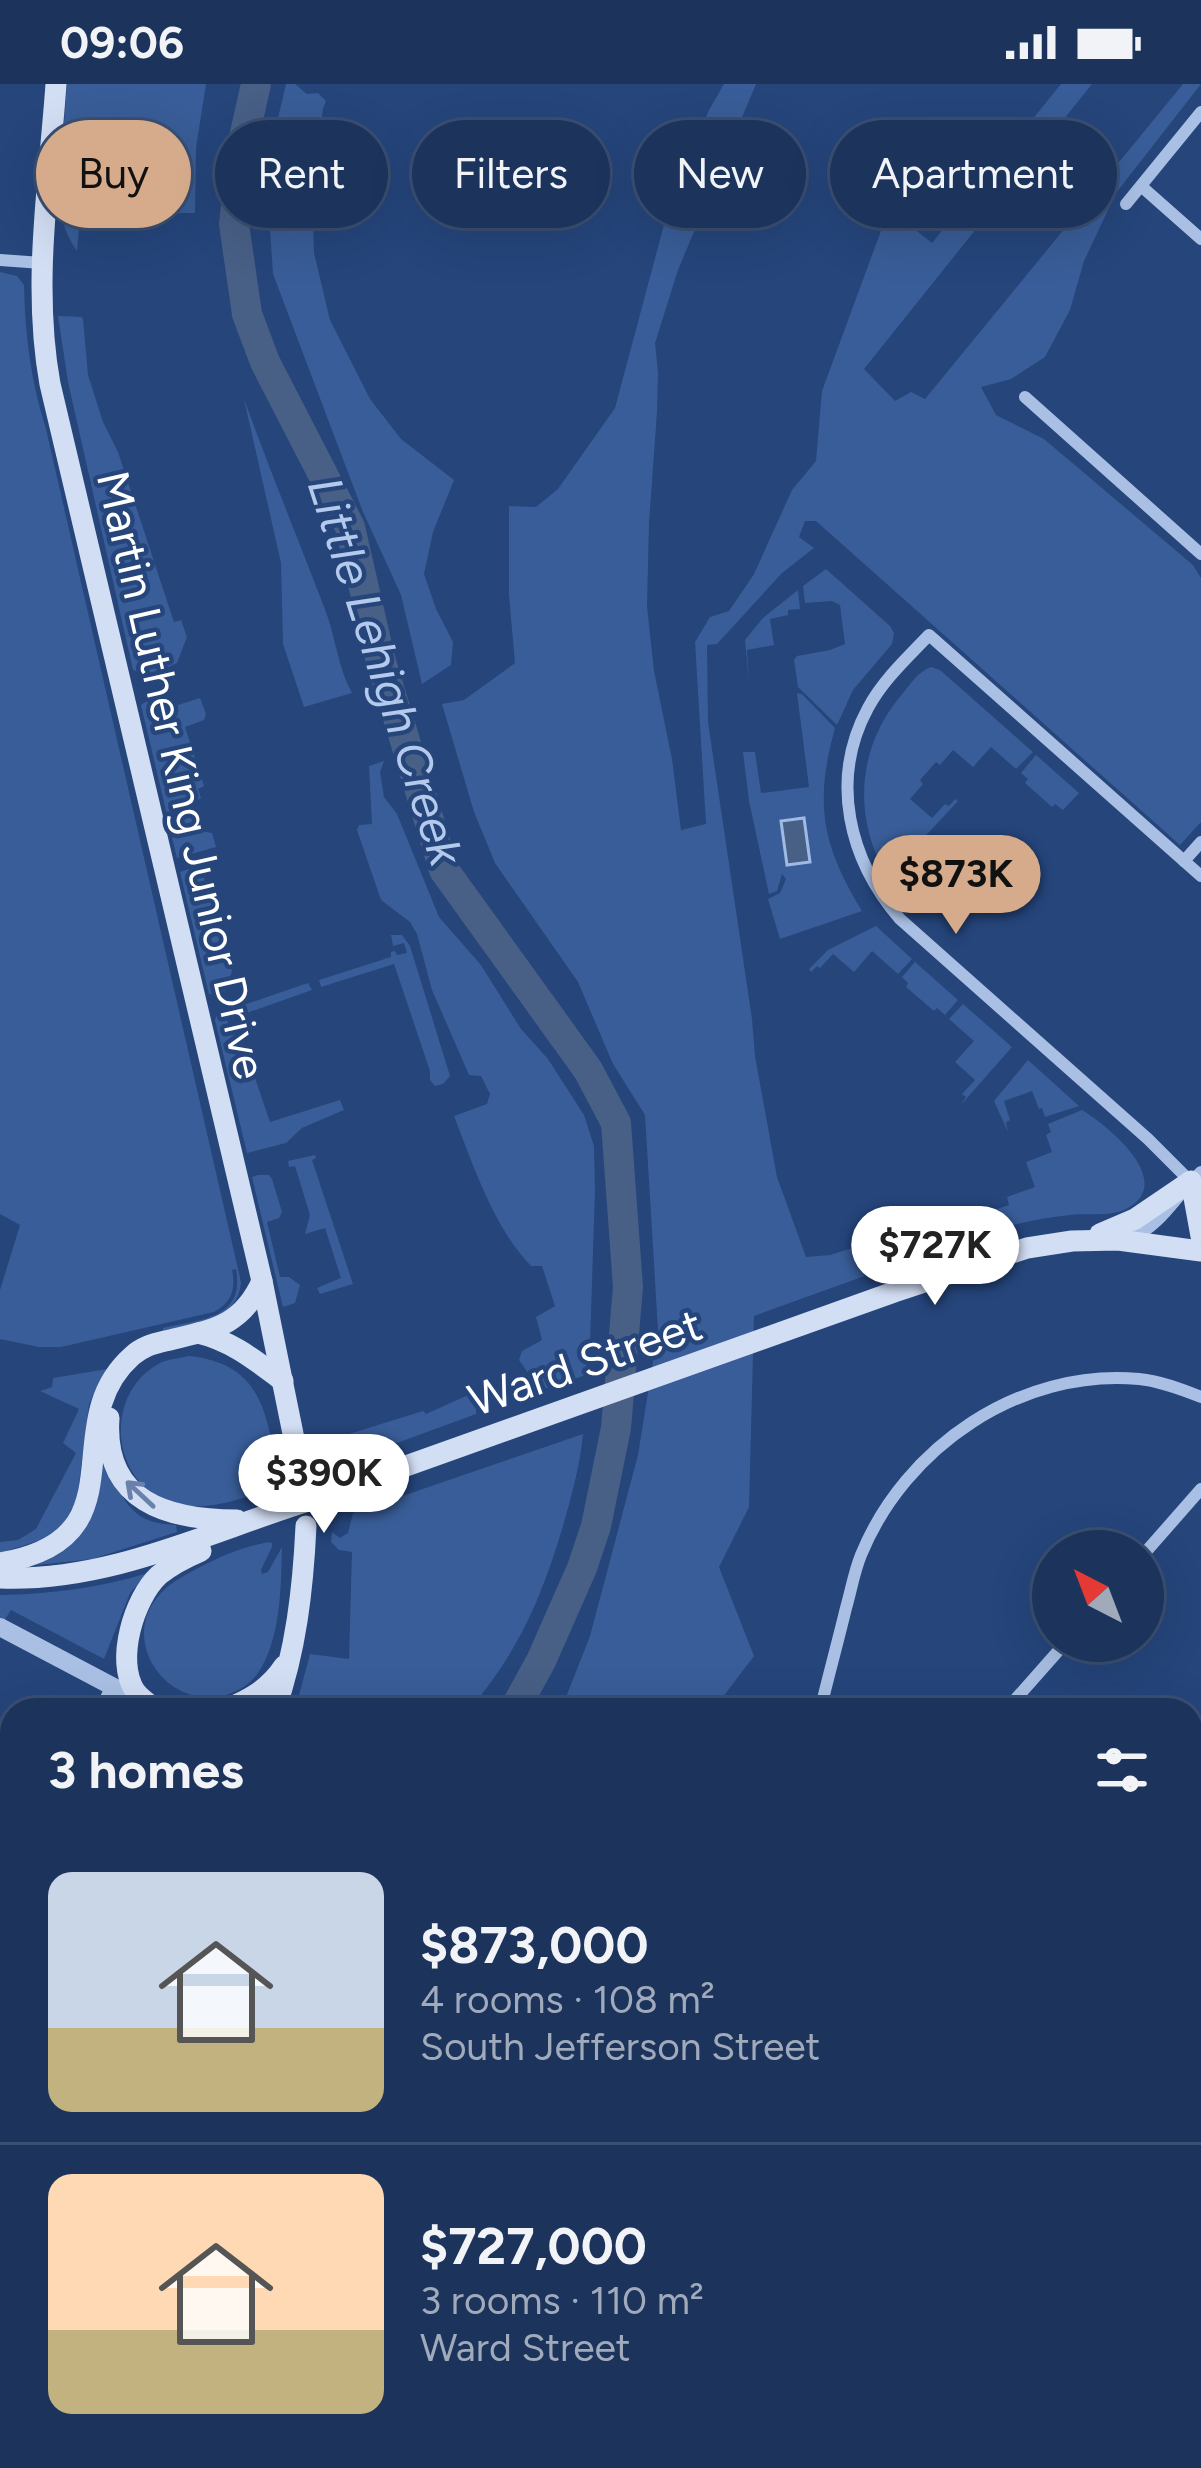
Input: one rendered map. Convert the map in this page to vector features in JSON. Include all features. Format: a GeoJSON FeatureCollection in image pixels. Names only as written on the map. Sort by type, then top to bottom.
{"type":"FeatureCollection","features":[{"type":"Feature","properties":{"kind":"main road","name":"Martin Luther King Junior Drive"},"geometry":{"type":"LineString","coordinates":[[56,84],[42,263],[44,349],[50,384],[262,1281],[302,1478]]}},
{"type":"Feature","properties":{"kind":"main road"},"geometry":{"type":"LineString","coordinates":[[1072,1241],[1118,1228],[1198,1183],[1200,1246]]}},
{"type":"Feature","properties":{"kind":"main road","name":"Ward Street"},"geometry":{"type":"LineString","coordinates":[[0,1578],[74,1575],[250,1525],[1027,1249],[1072,1241],[1129,1240],[1200,1246]]}},
{"type":"Feature","properties":{"kind":"main road"},"geometry":{"type":"LineString","coordinates":[[0,1563],[38,1555],[76,1525],[88,1500],[100,1407],[107,1387],[131,1356],[154,1343],[220,1328],[234,1320],[256,1296],[262,1281]]}},
{"type":"Feature","properties":{"kind":"main road"},"geometry":{"type":"LineString","coordinates":[[197,1333],[238,1348],[283,1381]]}},
{"type":"Feature","properties":{"kind":"main road"},"geometry":{"type":"LineString","coordinates":[[154,1343],[123,1378],[110,1413],[108,1431],[118,1470],[143,1500],[175,1516],[250,1525]]}},
{"type":"Feature","properties":{"kind":"main road"},"geometry":{"type":"LineString","coordinates":[[112,1686],[135,1610],[160,1574],[250,1525]]}},
{"type":"Feature","properties":{"kind":"main road"},"geometry":{"type":"LineString","coordinates":[[278,1698],[294,1643],[306,1526]]}},
{"type":"Feature","properties":{"kind":"main road"},"geometry":{"type":"LineString","coordinates":[[130,1635],[129,1677],[144,1698]]}},
{"type":"Feature","properties":{"kind":"main road"},"geometry":{"type":"LineString","coordinates":[[252,1698],[282,1670],[294,1643]]}},
{"type":"Feature","properties":{"kind":"street"},"geometry":{"type":"LineString","coordinates":[[1126,204],[1201,112]]}},
{"type":"Feature","properties":{"kind":"street"},"geometry":{"type":"LineString","coordinates":[[1141,186],[1201,239]]}},
{"type":"Feature","properties":{"kind":"street"},"geometry":{"type":"LineString","coordinates":[[0,260],[42,263]]}},
{"type":"Feature","properties":{"kind":"street"},"geometry":{"type":"LineString","coordinates":[[1025,398],[1201,554]]}},
{"type":"Feature","properties":{"kind":"street"},"geometry":{"type":"LineString","coordinates":[[1129,1240],[1149,1229],[1198,1183],[900,919],[870,878],[855,843],[847,778],[850,754],[869,705],[929,635],[1201,876]]}},
{"type":"Feature","properties":{"kind":"street"},"geometry":{"type":"LineString","coordinates":[[1184,861],[1201,842]]}},
{"type":"Feature","properties":{"kind":"street"},"geometry":{"type":"LineString","coordinates":[[825,1698],[859,1559],[891,1498],[929,1454],[985,1414],[1063,1385],[1143,1380],[1201,1396]]}},
{"type":"Feature","properties":{"kind":"street"},"geometry":{"type":"LineString","coordinates":[[1164,1531],[1201,1489]]}},
{"type":"Feature","properties":{"kind":"street"},"geometry":{"type":"LineString","coordinates":[[2,1628],[134,1698]]}},
{"type":"Feature","properties":{"kind":"street"},"geometry":{"type":"LineString","coordinates":[[1017,1698],[1048,1662]]}},
{"type":"Feature","properties":{"kind":"street"},"geometry":{"type":"LineString","coordinates":[[106,1698],[112,1686]]}},
{"type":"Feature","properties":{"kind":"shaded area"},"geometry":{"type":"Polygon","coordinates":[[[67,84],[206,84],[196,148],[195,213],[191,213],[191,120],[64,120],[67,84]]]}},
{"type":"Feature","properties":{"kind":"shaded area"},"geometry":{"type":"Polygon","coordinates":[[[286,84],[295,84],[307,94],[318,93],[326,101],[321,120],[278,120],[286,84]]]}},
{"type":"Feature","properties":{"kind":"shaded area"},"geometry":{"type":"Polygon","coordinates":[[[724,84],[756,84],[741,120],[705,120],[724,84]]]}},
{"type":"Feature","properties":{"kind":"shaded area"},"geometry":{"type":"Polygon","coordinates":[[[1061,84],[1092,84],[1063,120],[1032,120],[1061,84]]]}},
{"type":"Feature","properties":{"kind":"shaded area"},"geometry":{"type":"Polygon","coordinates":[[[1183,84],[1201,84],[1117,192],[1117,165],[1183,84]]]}},
{"type":"Feature","properties":{"kind":"shaded area"},"geometry":{"type":"Polygon","coordinates":[[[65,228],[79,228],[77,251],[65,228]]]}},
{"type":"Feature","properties":{"kind":"shaded area"},"geometry":{"type":"Polygon","coordinates":[[[270,228],[313,228],[314,253],[330,320],[370,399],[401,439],[454,480],[433,532],[424,574],[453,642],[451,665],[422,684],[401,595],[363,512],[273,274],[270,228]]]}},
{"type":"Feature","properties":{"kind":"shaded area"},"geometry":{"type":"Polygon","coordinates":[[[663,228],[696,228],[655,343],[657,412],[649,523],[647,606],[681,830],[706,824],[695,642],[710,617],[729,611],[754,574],[792,490],[816,461],[822,391],[882,228],[913,228],[932,243],[944,228],[977,228],[864,369],[895,401],[911,392],[925,399],[1065,228],[1100,228],[1070,310],[1045,357],[1011,379],[981,387],[996,415],[1044,439],[1193,565],[1201,578],[1201,822],[1180,845],[816,521],[805,521],[799,537],[814,548],[782,573],[717,644],[707,645],[708,722],[755,1056],[777,1177],[806,1257],[862,1245],[906,1243],[974,1217],[981,1234],[754,1316],[749,1507],[719,1567],[754,1656],[722,1698],[566,1698],[590,1636],[638,1455],[658,1330],[645,1115],[613,1064],[578,982],[495,863],[474,812],[442,704],[464,700],[515,663],[509,506],[536,507],[558,489],[615,408],[663,228]]]}},
{"type":"Feature","properties":{"kind":"shaded area"},"geometry":{"type":"Polygon","coordinates":[[[0,272],[17,276],[24,285],[36,394],[241,1282],[232,1305],[223,1313],[201,1323],[163,1331],[227,1308],[237,1286],[236,1269],[232,1270],[231,1294],[214,1312],[61,1347],[0,1339],[0,1290],[20,1225],[0,1214],[0,272]]]}},
{"type":"Feature","properties":{"kind":"shaded area"},"geometry":{"type":"Polygon","coordinates":[[[58,316],[83,319],[88,375],[103,422],[118,452],[174,622],[181,620],[187,637],[177,663],[155,672],[133,670],[68,382],[58,316]]]}},
{"type":"Feature","properties":{"kind":"shaded area"},"geometry":{"type":"Polygon","coordinates":[[[244,399],[352,693],[304,707],[283,644],[281,563],[244,399]]]}},
{"type":"Feature","properties":{"kind":"shaded area"},"geometry":{"type":"Polygon","coordinates":[[[826,569],[894,633],[892,644],[853,690],[837,725],[798,687],[794,660],[845,644],[840,605],[805,603],[803,586],[826,569]]]}},
{"type":"Feature","properties":{"kind":"shaded area"},"geometry":{"type":"Polygon","coordinates":[[[798,590],[800,609],[770,619],[774,645],[747,650],[749,683],[745,640],[763,618],[798,590]]]}},
{"type":"Feature","properties":{"kind":"shaded area"},"geometry":{"type":"Polygon","coordinates":[[[931,667],[1033,752],[1016,769],[991,747],[973,767],[953,750],[940,765],[936,762],[910,799],[932,818],[945,804],[958,801],[885,873],[874,850],[864,803],[869,757],[888,713],[931,667]]]}},
{"type":"Feature","properties":{"kind":"shaded area"},"geometry":{"type":"Polygon","coordinates":[[[797,693],[835,728],[825,779],[826,823],[838,865],[862,911],[780,939],[768,899],[780,893],[786,879],[782,874],[777,891],[769,894],[743,752],[755,752],[761,793],[809,787],[797,693]]]}},
{"type":"Feature","properties":{"kind":"shaded area"},"geometry":{"type":"Polygon","coordinates":[[[153,697],[159,711],[200,698],[206,714],[204,720],[185,727],[204,786],[198,789],[201,798],[167,815],[141,705],[153,697]]]}},
{"type":"Feature","properties":{"kind":"shaded area"},"geometry":{"type":"Polygon","coordinates":[[[1036,755],[1079,793],[1063,810],[1055,804],[1052,807],[1025,783],[1028,779],[1021,773],[1036,755]]]}},
{"type":"Feature","properties":{"kind":"shaded area"},"geometry":{"type":"Polygon","coordinates":[[[384,761],[380,772],[384,797],[397,814],[439,917],[481,965],[521,1029],[548,1059],[584,1115],[594,1146],[589,1374],[540,1390],[519,1360],[522,1351],[542,1340],[536,1317],[555,1306],[542,1266],[531,1266],[495,1215],[454,1116],[487,1104],[490,1094],[481,1076],[469,1075],[432,990],[417,934],[410,922],[381,900],[357,830],[359,825],[372,824],[369,766],[384,761]]]}},
{"type":"Feature","properties":{"kind":"shaded area"},"geometry":{"type":"Polygon","coordinates":[[[194,815],[197,830],[212,833],[216,847],[177,858],[168,821],[194,815]]]}},
{"type":"Feature","properties":{"kind":"shaded area"},"geometry":{"type":"Polygon","coordinates":[[[804,818],[810,862],[787,865],[781,821],[804,818]]]}},
{"type":"Feature","properties":{"kind":"shaded area"},"geometry":{"type":"Polygon","coordinates":[[[189,869],[204,878],[232,971],[225,991],[216,995],[209,994],[180,872],[189,869]]]}},
{"type":"Feature","properties":{"kind":"shaded area"},"geometry":{"type":"Polygon","coordinates":[[[876,926],[912,959],[898,974],[872,951],[854,972],[833,954],[811,972],[828,950],[876,926]]]}},
{"type":"Feature","properties":{"kind":"shaded area"},"geometry":{"type":"Polygon","coordinates":[[[391,935],[402,935],[410,946],[450,1076],[443,1084],[435,1086],[430,1080],[394,964],[321,987],[319,980],[391,957],[391,952],[407,953],[404,943],[393,946],[391,935]]]}},
{"type":"Feature","properties":{"kind":"shaded area"},"geometry":{"type":"Polygon","coordinates":[[[915,962],[958,1000],[945,1015],[906,987],[902,977],[915,962]]]}},
{"type":"Feature","properties":{"kind":"shaded area"},"geometry":{"type":"Polygon","coordinates":[[[308,983],[312,990],[227,1020],[236,1022],[270,1122],[340,1100],[344,1110],[302,1128],[286,1143],[247,1153],[217,1014],[308,983]]]}},
{"type":"Feature","properties":{"kind":"shaded area"},"geometry":{"type":"Polygon","coordinates":[[[963,1004],[1012,1047],[960,1106],[966,1097],[962,1094],[975,1080],[955,1062],[974,1041],[949,1019],[963,1004]]]}},
{"type":"Feature","properties":{"kind":"shaded area"},"geometry":{"type":"Polygon","coordinates":[[[1028,1060],[1079,1106],[1045,1117],[1032,1091],[1004,1101],[1008,1132],[994,1101],[1028,1060]]]}},
{"type":"Feature","properties":{"kind":"shaded area"},"geometry":{"type":"Polygon","coordinates":[[[1082,1110],[1133,1155],[1145,1184],[1140,1198],[1113,1213],[1049,1218],[987,1232],[979,1215],[1009,1205],[1007,1197],[1035,1187],[1026,1162],[1052,1152],[1048,1124],[1082,1110]]]}},
{"type":"Feature","properties":{"kind":"shaded area"},"geometry":{"type":"Polygon","coordinates":[[[315,1155],[312,1160],[353,1284],[320,1294],[317,1288],[341,1278],[325,1228],[305,1234],[310,1215],[295,1166],[289,1167],[288,1161],[315,1155]]]}},
{"type":"Feature","properties":{"kind":"shaded area"},"geometry":{"type":"Polygon","coordinates":[[[252,1177],[272,1179],[282,1212],[267,1222],[280,1277],[300,1285],[295,1303],[283,1307],[252,1177]]]}},
{"type":"Feature","properties":{"kind":"shaded area"},"geometry":{"type":"Polygon","coordinates":[[[189,1356],[234,1370],[248,1383],[266,1417],[279,1482],[255,1470],[261,1492],[193,1506],[170,1502],[149,1491],[134,1475],[121,1435],[130,1393],[143,1375],[162,1362],[189,1356]]]}},
{"type":"Feature","properties":{"kind":"shaded area"},"geometry":{"type":"Polygon","coordinates":[[[107,1369],[89,1404],[77,1500],[57,1535],[0,1553],[0,1542],[18,1540],[36,1529],[76,1453],[63,1443],[79,1409],[40,1391],[52,1387],[53,1378],[107,1369]]]}},
{"type":"Feature","properties":{"kind":"shaded area"},"geometry":{"type":"Polygon","coordinates":[[[466,1396],[476,1399],[476,1414],[348,1461],[322,1462],[319,1467],[314,1434],[323,1442],[423,1411],[426,1414],[466,1396]]]}},
{"type":"Feature","properties":{"kind":"shaded area"},"geometry":{"type":"Polygon","coordinates":[[[583,1434],[566,1514],[537,1601],[502,1667],[478,1698],[298,1698],[310,1654],[349,1659],[352,1552],[339,1550],[331,1542],[332,1532],[340,1538],[348,1533],[353,1513],[583,1434]]]}},
{"type":"Feature","properties":{"kind":"shaded area"},"geometry":{"type":"Polygon","coordinates":[[[99,1461],[136,1513],[176,1525],[177,1532],[92,1559],[28,1566],[57,1554],[73,1540],[99,1461]]]}},
{"type":"Feature","properties":{"kind":"shaded area"},"geometry":{"type":"Polygon","coordinates":[[[269,1542],[272,1547],[261,1570],[268,1572],[282,1547],[280,1595],[271,1645],[258,1673],[229,1694],[207,1697],[169,1683],[155,1669],[144,1631],[148,1612],[161,1593],[216,1559],[269,1542]]]}},
{"type":"Feature","properties":{"kind":"shaded area"},"geometry":{"type":"Polygon","coordinates":[[[148,1573],[130,1593],[104,1659],[11,1610],[4,1621],[0,1618],[0,1595],[75,1589],[148,1573]]]}},
{"type":"Feature","properties":{"kind":"waterway","name":"Little Lehigh Creek"},"geometry":{"type":"LineString","coordinates":[[256,84],[243,142],[234,224],[247,314],[265,362],[350,527],[380,658],[444,870],[588,1070],[616,1123],[628,1287],[616,1428],[596,1526],[582,1568],[521,1698]]}}]}
